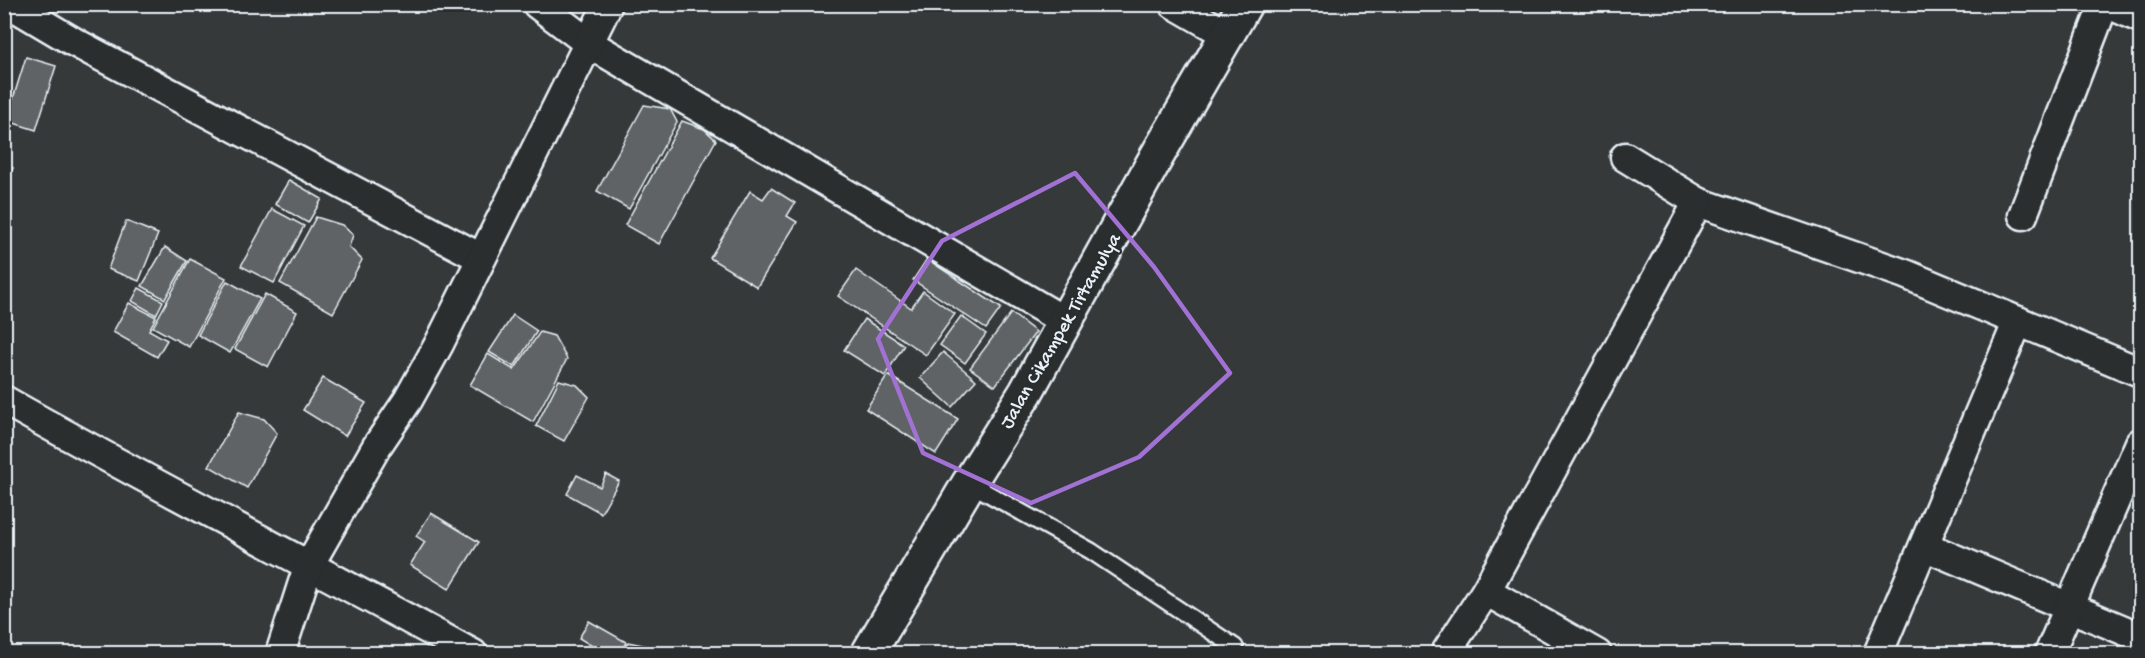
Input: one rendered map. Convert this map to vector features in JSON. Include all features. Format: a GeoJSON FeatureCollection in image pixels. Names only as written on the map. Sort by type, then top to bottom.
{"type":"FeatureCollection","features":[{"type":"Feature","properties":{"kind":"street"},"geometry":{"type":"LineString","coordinates":[[10,4],[74,42],[481,258]]}},
{"type":"Feature","properties":{"kind":"street"},"geometry":{"type":"LineString","coordinates":[[537,4],[590,44],[1066,322]]}},
{"type":"Feature","properties":{"kind":"street"},"geometry":{"type":"LineString","coordinates":[[280,654],[308,567],[376,446],[408,400],[590,44],[608,4]]}},
{"type":"Feature","properties":{"kind":"street"},"geometry":{"type":"LineString","coordinates":[[1174,4],[1228,35]]}},
{"type":"Feature","properties":{"kind":"street","name":"Jalan Cikampek Tirtamulya"},"geometry":{"type":"LineString","coordinates":[[868,654],[969,483],[1026,392],[1157,156],[1245,4]]}},
{"type":"Feature","properties":{"kind":"street"},"geometry":{"type":"LineString","coordinates":[[2023,215],[2104,4]]}},
{"type":"Feature","properties":{"kind":"street"},"geometry":{"type":"LineString","coordinates":[[2108,4],[2140,18]]}},
{"type":"Feature","properties":{"kind":"street"},"geometry":{"type":"LineString","coordinates":[[1625,157],[1698,202],[1905,274],[2140,372]]}},
{"type":"Feature","properties":{"kind":"street"},"geometry":{"type":"LineString","coordinates":[[1445,654],[1486,591],[1698,202]]}},
{"type":"Feature","properties":{"kind":"street"},"geometry":{"type":"LineString","coordinates":[[1878,654],[2018,321]]}},
{"type":"Feature","properties":{"kind":"street"},"geometry":{"type":"LineString","coordinates":[[4,400],[308,567],[381,602],[472,654]]}},
{"type":"Feature","properties":{"kind":"street"},"geometry":{"type":"LineString","coordinates":[[2049,654],[2140,444]]}},
{"type":"Feature","properties":{"kind":"street"},"geometry":{"type":"LineString","coordinates":[[1923,546],[2140,637]]}},
{"type":"Feature","properties":{"kind":"street"},"geometry":{"type":"LineString","coordinates":[[1486,591],[1597,654]]}},
{"type":"Feature","properties":{"kind":"lane"},"geometry":{"type":"LineString","coordinates":[[969,483],[1091,551],[1235,647]]}},
{"type":"Feature","properties":{"kind":"highlighted area"},"geometry":{"type":"Polygon","coordinates":[[[1075,173],[1154,267],[1230,373],[1139,457],[1031,503],[923,453],[878,339],[942,241],[1075,173]]]}},
{"type":"Feature","properties":{"kind":"building"},"geometry":{"type":"Polygon","coordinates":[[[26,57],[56,66],[36,130],[4,120],[4,100],[12,102],[26,57]]]}},
{"type":"Feature","properties":{"kind":"building"},"geometry":{"type":"Polygon","coordinates":[[[644,105],[670,109],[677,122],[629,209],[597,191],[644,105]]]}},
{"type":"Feature","properties":{"kind":"building"},"geometry":{"type":"Polygon","coordinates":[[[682,121],[704,129],[716,140],[659,244],[625,225],[682,121]]]}},
{"type":"Feature","properties":{"kind":"building"},"geometry":{"type":"Polygon","coordinates":[[[4,163],[13,168],[4,184],[4,163]]]}},
{"type":"Feature","properties":{"kind":"building"},"geometry":{"type":"Polygon","coordinates":[[[289,180],[322,199],[308,223],[275,204],[289,180]]]}},
{"type":"Feature","properties":{"kind":"building"},"geometry":{"type":"Polygon","coordinates":[[[771,188],[795,203],[787,216],[797,222],[757,287],[710,258],[750,191],[763,199],[771,188]]]}},
{"type":"Feature","properties":{"kind":"building"},"geometry":{"type":"Polygon","coordinates":[[[272,209],[304,226],[274,283],[241,266],[272,209]]]}},
{"type":"Feature","properties":{"kind":"building"},"geometry":{"type":"Polygon","coordinates":[[[316,217],[342,225],[353,235],[349,247],[362,260],[333,313],[280,283],[316,217]]]}},
{"type":"Feature","properties":{"kind":"building"},"geometry":{"type":"Polygon","coordinates":[[[126,221],[158,234],[139,281],[108,269],[126,221]]]}},
{"type":"Feature","properties":{"kind":"building"},"geometry":{"type":"Polygon","coordinates":[[[165,247],[187,261],[165,299],[142,286],[165,247]]]}},
{"type":"Feature","properties":{"kind":"building"},"geometry":{"type":"Polygon","coordinates":[[[190,259],[226,278],[189,347],[153,327],[190,259]]]}},
{"type":"Feature","properties":{"kind":"building"},"geometry":{"type":"Polygon","coordinates":[[[927,259],[1001,308],[986,329],[913,280],[927,259]]]}},
{"type":"Feature","properties":{"kind":"building"},"geometry":{"type":"Polygon","coordinates":[[[856,270],[911,308],[923,291],[955,314],[926,355],[838,296],[856,270]]]}},
{"type":"Feature","properties":{"kind":"building"},"geometry":{"type":"Polygon","coordinates":[[[227,281],[260,299],[230,353],[198,335],[227,281]]]}},
{"type":"Feature","properties":{"kind":"building"},"geometry":{"type":"Polygon","coordinates":[[[139,288],[163,301],[156,315],[132,301],[139,288]]]}},
{"type":"Feature","properties":{"kind":"building"},"geometry":{"type":"Polygon","coordinates":[[[265,294],[297,312],[268,367],[235,349],[265,294]]]}},
{"type":"Feature","properties":{"kind":"building"},"geometry":{"type":"Polygon","coordinates":[[[129,303],[156,317],[149,330],[167,340],[157,357],[113,332],[129,303]]]}},
{"type":"Feature","properties":{"kind":"building"},"geometry":{"type":"Polygon","coordinates":[[[1011,313],[1036,332],[995,386],[970,368],[1011,313]]]}},
{"type":"Feature","properties":{"kind":"building"},"geometry":{"type":"Polygon","coordinates":[[[513,315],[537,331],[514,367],[489,352],[513,315]]]}},
{"type":"Feature","properties":{"kind":"building"},"geometry":{"type":"Polygon","coordinates":[[[961,316],[986,334],[965,363],[940,345],[961,316]]]}},
{"type":"Feature","properties":{"kind":"building"},"geometry":{"type":"Polygon","coordinates":[[[864,319],[904,345],[885,376],[844,350],[864,319]]]}},
{"type":"Feature","properties":{"kind":"building"},"geometry":{"type":"Polygon","coordinates":[[[540,332],[554,336],[567,359],[533,422],[470,385],[488,354],[514,370],[540,332]]]}},
{"type":"Feature","properties":{"kind":"building"},"geometry":{"type":"Polygon","coordinates":[[[943,352],[976,380],[952,407],[920,378],[943,352]]]}},
{"type":"Feature","properties":{"kind":"building"},"geometry":{"type":"Polygon","coordinates":[[[888,375],[958,419],[936,454],[866,409],[888,375]]]}},
{"type":"Feature","properties":{"kind":"building"},"geometry":{"type":"Polygon","coordinates":[[[323,378],[366,403],[345,436],[303,410],[323,378]]]}},
{"type":"Feature","properties":{"kind":"building"},"geometry":{"type":"Polygon","coordinates":[[[559,380],[577,385],[589,397],[564,441],[536,426],[559,380]]]}},
{"type":"Feature","properties":{"kind":"building"},"geometry":{"type":"Polygon","coordinates":[[[239,412],[264,419],[277,433],[247,488],[209,466],[239,412]]]}},
{"type":"Feature","properties":{"kind":"building"},"geometry":{"type":"Polygon","coordinates":[[[606,474],[619,481],[601,513],[567,494],[577,475],[600,487],[606,474]]]}},
{"type":"Feature","properties":{"kind":"building"},"geometry":{"type":"Polygon","coordinates":[[[431,513],[479,542],[449,589],[410,565],[425,542],[416,536],[431,513]]]}},
{"type":"Feature","properties":{"kind":"building"},"geometry":{"type":"Polygon","coordinates":[[[589,621],[626,642],[620,654],[605,654],[579,638],[589,621]]]}},
{"type":"Feature","properties":{"kind":"building"},"geometry":{"type":"Polygon","coordinates":[[[628,642],[652,647],[658,654],[622,654],[628,642]]]}}]}
